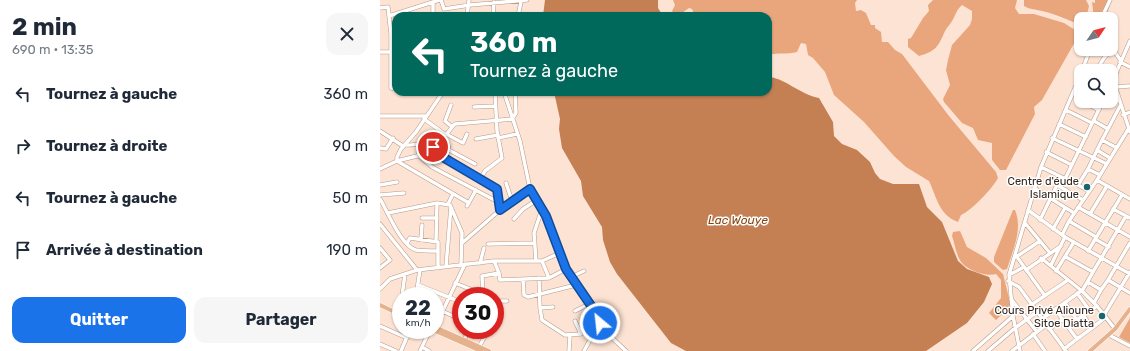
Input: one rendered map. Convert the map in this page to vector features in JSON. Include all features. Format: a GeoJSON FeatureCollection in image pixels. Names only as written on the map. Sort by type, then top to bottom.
{"type":"FeatureCollection","features":[{"type":"Feature","properties":{"kind":"main road"},"geometry":{"type":"LineString","coordinates":[[380,304],[392,309]]}},
{"type":"Feature","properties":{"kind":"main road"},"geometry":{"type":"LineString","coordinates":[[1090,351],[1115,329],[1130,309]]}},
{"type":"Feature","properties":{"kind":"main road"},"geometry":{"type":"LineString","coordinates":[[444,331],[477,349]]}},
{"type":"Feature","properties":{"kind":"main road"},"geometry":{"type":"LineString","coordinates":[[444,335],[477,349],[489,351]]}},
{"type":"Feature","properties":{"kind":"street"},"geometry":{"type":"LineString","coordinates":[[410,12],[440,0],[444,9],[494,2],[521,2],[527,0]]}},
{"type":"Feature","properties":{"kind":"street"},"geometry":{"type":"LineString","coordinates":[[468,12],[470,5],[469,0]]}},
{"type":"Feature","properties":{"kind":"street"},"geometry":{"type":"LineString","coordinates":[[1104,12],[1110,0]]}},
{"type":"Feature","properties":{"kind":"street"},"geometry":{"type":"LineString","coordinates":[[433,2],[433,12]]}},
{"type":"Feature","properties":{"kind":"street"},"geometry":{"type":"LineString","coordinates":[[493,12],[494,2]]}},
{"type":"Feature","properties":{"kind":"street"},"geometry":{"type":"LineString","coordinates":[[519,12],[521,2]]}},
{"type":"Feature","properties":{"kind":"street"},"geometry":{"type":"LineString","coordinates":[[380,8],[387,6],[389,16],[392,88]]}},
{"type":"Feature","properties":{"kind":"street"},"geometry":{"type":"LineString","coordinates":[[1118,72],[1130,41]]}},
{"type":"Feature","properties":{"kind":"street"},"geometry":{"type":"LineString","coordinates":[[380,52],[391,52]]}},
{"type":"Feature","properties":{"kind":"street"},"geometry":{"type":"LineString","coordinates":[[1117,56],[1121,62],[1130,67]]}},
{"type":"Feature","properties":{"kind":"street"},"geometry":{"type":"LineString","coordinates":[[1118,87],[1130,86]]}},
{"type":"Feature","properties":{"kind":"street"},"geometry":{"type":"LineString","coordinates":[[1020,351],[1013,316],[1008,281],[1009,276],[1034,188],[1046,152],[1074,91]]}},
{"type":"Feature","properties":{"kind":"street"},"geometry":{"type":"LineString","coordinates":[[397,161],[397,155],[440,96]]}},
{"type":"Feature","properties":{"kind":"street"},"geometry":{"type":"LineString","coordinates":[[480,180],[485,171],[502,158],[496,120],[495,96]]}},
{"type":"Feature","properties":{"kind":"street"},"geometry":{"type":"LineString","coordinates":[[505,96],[517,134],[530,189],[549,223],[566,269],[607,333],[626,351]]}},
{"type":"Feature","properties":{"kind":"street"},"geometry":{"type":"LineString","coordinates":[[512,119],[516,113],[515,96]]}},
{"type":"Feature","properties":{"kind":"street"},"geometry":{"type":"LineString","coordinates":[[1051,265],[1061,246],[1068,222],[1129,130],[1118,96]]}},
{"type":"Feature","properties":{"kind":"street"},"geometry":{"type":"LineString","coordinates":[[451,105],[445,121],[452,127]]}},
{"type":"Feature","properties":{"kind":"street"},"geometry":{"type":"LineString","coordinates":[[474,107],[495,106]]}},
{"type":"Feature","properties":{"kind":"street"},"geometry":{"type":"LineString","coordinates":[[1078,185],[1088,169],[1120,106]]}},
{"type":"Feature","properties":{"kind":"street"},"geometry":{"type":"LineString","coordinates":[[1065,179],[1099,110],[1095,108]]}},
{"type":"Feature","properties":{"kind":"street"},"geometry":{"type":"LineString","coordinates":[[1066,110],[1108,129]]}},
{"type":"Feature","properties":{"kind":"street"},"geometry":{"type":"LineString","coordinates":[[1124,115],[1130,112]]}},
{"type":"Feature","properties":{"kind":"street"},"geometry":{"type":"LineString","coordinates":[[380,116],[425,118],[446,135],[463,143],[467,134]]}},
{"type":"Feature","properties":{"kind":"street"},"geometry":{"type":"LineString","coordinates":[[380,131],[405,145],[439,138],[446,135],[455,124],[512,119]]}},
{"type":"Feature","properties":{"kind":"street"},"geometry":{"type":"LineString","coordinates":[[1059,124],[1086,137]]}},
{"type":"Feature","properties":{"kind":"street"},"geometry":{"type":"LineString","coordinates":[[476,139],[517,134]]}},
{"type":"Feature","properties":{"kind":"street"},"geometry":{"type":"LineString","coordinates":[[380,148],[386,149],[393,138]]}},
{"type":"Feature","properties":{"kind":"street"},"geometry":{"type":"LineString","coordinates":[[439,138],[448,146],[449,150],[475,164]]}},
{"type":"Feature","properties":{"kind":"street"},"geometry":{"type":"LineString","coordinates":[[1052,138],[1107,164]]}},
{"type":"Feature","properties":{"kind":"street"},"geometry":{"type":"LineString","coordinates":[[432,140],[434,152]]}},
{"type":"Feature","properties":{"kind":"street"},"geometry":{"type":"LineString","coordinates":[[1102,140],[1117,148]]}},
{"type":"Feature","properties":{"kind":"street"},"geometry":{"type":"LineString","coordinates":[[1097,150],[1110,158]]}},
{"type":"Feature","properties":{"kind":"street"},"geometry":{"type":"LineString","coordinates":[[380,169],[397,161],[434,152],[498,190],[500,210]]}},
{"type":"Feature","properties":{"kind":"street"},"geometry":{"type":"LineString","coordinates":[[1046,152],[1072,165]]}},
{"type":"Feature","properties":{"kind":"street"},"geometry":{"type":"LineString","coordinates":[[418,155],[432,167],[500,204]]}},
{"type":"Feature","properties":{"kind":"street"},"geometry":{"type":"LineString","coordinates":[[397,161],[468,204],[476,190]]}},
{"type":"Feature","properties":{"kind":"street"},"geometry":{"type":"LineString","coordinates":[[1041,168],[1089,191]]}},
{"type":"Feature","properties":{"kind":"street"},"geometry":{"type":"LineString","coordinates":[[1088,169],[1100,174]]}},
{"type":"Feature","properties":{"kind":"street"},"geometry":{"type":"LineString","coordinates":[[1040,220],[1052,199],[1061,177]]}},
{"type":"Feature","properties":{"kind":"street"},"geometry":{"type":"LineString","coordinates":[[1097,180],[1130,199]]}},
{"type":"Feature","properties":{"kind":"street"},"geometry":{"type":"LineString","coordinates":[[380,185],[397,182]]}},
{"type":"Feature","properties":{"kind":"street"},"geometry":{"type":"LineString","coordinates":[[506,184],[512,201]]}},
{"type":"Feature","properties":{"kind":"street"},"geometry":{"type":"LineString","coordinates":[[1058,185],[1083,200]]}},
{"type":"Feature","properties":{"kind":"street"},"geometry":{"type":"LineString","coordinates":[[1090,214],[1106,186]]}},
{"type":"Feature","properties":{"kind":"street"},"geometry":{"type":"LineString","coordinates":[[1034,188],[1074,213]]}},
{"type":"Feature","properties":{"kind":"street"},"geometry":{"type":"LineString","coordinates":[[462,243],[500,210],[530,189]]}},
{"type":"Feature","properties":{"kind":"street"},"geometry":{"type":"LineString","coordinates":[[380,195],[404,193]]}},
{"type":"Feature","properties":{"kind":"street"},"geometry":{"type":"LineString","coordinates":[[446,266],[450,218],[449,205],[453,194]]}},
{"type":"Feature","properties":{"kind":"street"},"geometry":{"type":"LineString","coordinates":[[1088,251],[1122,194]]}},
{"type":"Feature","properties":{"kind":"street"},"geometry":{"type":"LineString","coordinates":[[380,199],[398,234],[414,250],[438,251]]}},
{"type":"Feature","properties":{"kind":"street"},"geometry":{"type":"LineString","coordinates":[[514,219],[523,209],[537,200]]}},
{"type":"Feature","properties":{"kind":"street"},"geometry":{"type":"LineString","coordinates":[[388,213],[437,203],[449,205]]}},
{"type":"Feature","properties":{"kind":"street"},"geometry":{"type":"LineString","coordinates":[[437,203],[436,241],[439,242],[438,268]]}},
{"type":"Feature","properties":{"kind":"street"},"geometry":{"type":"LineString","coordinates":[[444,306],[456,283],[463,264],[462,234],[449,205]]}},
{"type":"Feature","properties":{"kind":"street"},"geometry":{"type":"LineString","coordinates":[[1078,207],[1130,237]]}},
{"type":"Feature","properties":{"kind":"street"},"geometry":{"type":"LineString","coordinates":[[1053,229],[1065,208]]}},
{"type":"Feature","properties":{"kind":"street"},"geometry":{"type":"LineString","coordinates":[[536,261],[534,229],[542,209]]}},
{"type":"Feature","properties":{"kind":"street"},"geometry":{"type":"LineString","coordinates":[[1042,319],[1082,291],[1088,282],[1128,217],[1113,209]]}},
{"type":"Feature","properties":{"kind":"street"},"geometry":{"type":"LineString","coordinates":[[1008,281],[1017,285],[1065,350],[1105,316],[1130,273],[1102,259],[1063,236],[1028,210]]}},
{"type":"Feature","properties":{"kind":"street"},"geometry":{"type":"LineString","coordinates":[[422,218],[437,218]]}},
{"type":"Feature","properties":{"kind":"street"},"geometry":{"type":"LineString","coordinates":[[450,218],[456,218]]}},
{"type":"Feature","properties":{"kind":"street"},"geometry":{"type":"LineString","coordinates":[[1059,219],[1068,222],[1109,247]]}},
{"type":"Feature","properties":{"kind":"street"},"geometry":{"type":"LineString","coordinates":[[1025,223],[1050,253]]}},
{"type":"Feature","properties":{"kind":"street"},"geometry":{"type":"LineString","coordinates":[[380,224],[418,270],[418,285],[452,299]]}},
{"type":"Feature","properties":{"kind":"street"},"geometry":{"type":"LineString","coordinates":[[421,240],[422,225]]}},
{"type":"Feature","properties":{"kind":"street"},"geometry":{"type":"LineString","coordinates":[[407,243],[410,238],[436,241]]}},
{"type":"Feature","properties":{"kind":"street"},"geometry":{"type":"LineString","coordinates":[[1015,258],[1040,241]]}},
{"type":"Feature","properties":{"kind":"street"},"geometry":{"type":"LineString","coordinates":[[1056,271],[1074,242]]}},
{"type":"Feature","properties":{"kind":"street"},"geometry":{"type":"LineString","coordinates":[[1068,326],[1095,305],[1102,290],[1130,243]]}},
{"type":"Feature","properties":{"kind":"street"},"geometry":{"type":"LineString","coordinates":[[488,244],[534,244]]}},
{"type":"Feature","properties":{"kind":"street"},"geometry":{"type":"LineString","coordinates":[[1009,276],[1025,269],[1061,246]]}},
{"type":"Feature","properties":{"kind":"street"},"geometry":{"type":"LineString","coordinates":[[380,248],[390,260],[380,268]]}},
{"type":"Feature","properties":{"kind":"street"},"geometry":{"type":"LineString","coordinates":[[480,263],[484,248]]}},
{"type":"Feature","properties":{"kind":"street"},"geometry":{"type":"LineString","coordinates":[[380,289],[387,281],[418,270],[494,261],[542,261],[560,254]]}},
{"type":"Feature","properties":{"kind":"street"},"geometry":{"type":"LineString","coordinates":[[1066,257],[1093,272]]}},
{"type":"Feature","properties":{"kind":"street"},"geometry":{"type":"LineString","coordinates":[[1015,258],[1045,296]]}},
{"type":"Feature","properties":{"kind":"street"},"geometry":{"type":"LineString","coordinates":[[1042,258],[1051,265],[1051,267],[1082,291],[1115,329]]}},
{"type":"Feature","properties":{"kind":"street"},"geometry":{"type":"LineString","coordinates":[[494,261],[500,280],[549,278],[566,269]]}},
{"type":"Feature","properties":{"kind":"street"},"geometry":{"type":"LineString","coordinates":[[542,261],[549,278]]}},
{"type":"Feature","properties":{"kind":"street"},"geometry":{"type":"LineString","coordinates":[[571,277],[584,271]]}},
{"type":"Feature","properties":{"kind":"street"},"geometry":{"type":"LineString","coordinates":[[483,287],[482,276],[499,273]]}},
{"type":"Feature","properties":{"kind":"street"},"geometry":{"type":"LineString","coordinates":[[403,287],[405,274]]}},
{"type":"Feature","properties":{"kind":"street"},"geometry":{"type":"LineString","coordinates":[[539,278],[542,320],[563,334],[570,336],[581,334],[575,321]]}},
{"type":"Feature","properties":{"kind":"street"},"geometry":{"type":"LineString","coordinates":[[523,279],[526,297],[540,293],[557,291],[576,285]]}},
{"type":"Feature","properties":{"kind":"street"},"geometry":{"type":"LineString","coordinates":[[1032,305],[1068,280]]}},
{"type":"Feature","properties":{"kind":"street"},"geometry":{"type":"LineString","coordinates":[[1108,280],[1130,293]]}},
{"type":"Feature","properties":{"kind":"street"},"geometry":{"type":"LineString","coordinates":[[1088,282],[1102,290]]}},
{"type":"Feature","properties":{"kind":"street"},"geometry":{"type":"LineString","coordinates":[[456,283],[467,287]]}},
{"type":"Feature","properties":{"kind":"street"},"geometry":{"type":"LineString","coordinates":[[1077,294],[1090,310]]}},
{"type":"Feature","properties":{"kind":"street"},"geometry":{"type":"LineString","coordinates":[[1011,298],[1027,319],[1043,350]]}},
{"type":"Feature","properties":{"kind":"street"},"geometry":{"type":"LineString","coordinates":[[1064,303],[1077,320]]}},
{"type":"Feature","properties":{"kind":"street"},"geometry":{"type":"LineString","coordinates":[[575,311],[589,304]]}},
{"type":"Feature","properties":{"kind":"street"},"geometry":{"type":"LineString","coordinates":[[540,308],[553,307]]}},
{"type":"Feature","properties":{"kind":"street"},"geometry":{"type":"LineString","coordinates":[[1056,309],[1077,339]]}},
{"type":"Feature","properties":{"kind":"street"},"geometry":{"type":"LineString","coordinates":[[988,351],[994,349],[1015,328],[1037,312]]}},
{"type":"Feature","properties":{"kind":"street"},"geometry":{"type":"LineString","coordinates":[[1083,315],[1092,328]]}},
{"type":"Feature","properties":{"kind":"street"},"geometry":{"type":"LineString","coordinates":[[973,351],[1013,316]]}},
{"type":"Feature","properties":{"kind":"street"},"geometry":{"type":"LineString","coordinates":[[1050,329],[1063,319]]}},
{"type":"Feature","properties":{"kind":"street"},"geometry":{"type":"LineString","coordinates":[[1012,351],[1046,325]]}},
{"type":"Feature","properties":{"kind":"street"},"geometry":{"type":"LineString","coordinates":[[380,326],[392,331]]}},
{"type":"Feature","properties":{"kind":"street"},"geometry":{"type":"LineString","coordinates":[[1109,335],[1130,346]]}},
{"type":"Feature","properties":{"kind":"street"},"geometry":{"type":"LineString","coordinates":[[569,351],[570,336]]}},
{"type":"Feature","properties":{"kind":"street"},"geometry":{"type":"LineString","coordinates":[[584,351],[591,338]]}},
{"type":"Feature","properties":{"kind":"street"},"geometry":{"type":"LineString","coordinates":[[401,351],[407,339]]}},
{"type":"Feature","properties":{"kind":"street"},"geometry":{"type":"LineString","coordinates":[[426,339],[421,349],[429,351]]}},
{"type":"Feature","properties":{"kind":"street"},"geometry":{"type":"LineString","coordinates":[[477,349],[483,339]]}},
{"type":"Feature","properties":{"kind":"street"},"geometry":{"type":"LineString","coordinates":[[380,344],[396,351]]}},
{"type":"Feature","properties":{"kind":"shaded area"},"geometry":{"type":"Polygon","coordinates":[[[673,0],[857,0],[855,3],[856,11],[861,10],[866,13],[871,25],[875,25],[875,28],[881,32],[882,42],[888,42],[895,50],[902,54],[949,116],[996,172],[998,178],[981,199],[961,215],[958,222],[952,219],[939,205],[929,181],[906,167],[894,156],[864,122],[834,95],[825,72],[813,58],[808,55],[806,44],[801,43],[797,52],[772,54],[772,12],[693,12],[692,9],[689,8],[683,12],[673,12],[675,5],[673,0]]]}},
{"type":"Feature","properties":{"kind":"shaded area"},"geometry":{"type":"Polygon","coordinates":[[[933,0],[1017,0],[1015,8],[1019,14],[1034,14],[1064,23],[1074,29],[1074,44],[1042,100],[1034,107],[1035,114],[1006,170],[1000,170],[992,160],[992,143],[978,140],[973,128],[962,123],[943,99],[950,85],[946,70],[952,45],[970,25],[972,11],[962,5],[936,48],[919,56],[908,47],[908,39],[911,38],[929,11],[928,5],[933,0]]]}},
{"type":"Feature","properties":{"kind":"shaded area"},"geometry":{"type":"Polygon","coordinates":[[[1024,0],[1086,0],[1089,6],[1088,12],[1074,12],[1074,22],[1024,6],[1024,0]]]}},
{"type":"Feature","properties":{"kind":"shaded area"},"geometry":{"type":"Polygon","coordinates":[[[1095,0],[1112,0],[1108,12],[1093,12],[1092,2],[1095,3],[1095,0]]]}},
{"type":"Feature","properties":{"kind":"shaded area"},"geometry":{"type":"Polygon","coordinates":[[[1013,210],[1015,210],[1017,217],[1018,232],[1007,269],[1003,270],[994,262],[994,257],[1013,210]]]}},
{"type":"Feature","properties":{"kind":"shaded area"},"geometry":{"type":"Polygon","coordinates":[[[960,231],[967,247],[986,258],[1003,274],[1011,306],[996,320],[989,313],[1001,298],[1001,280],[996,274],[987,275],[978,273],[969,269],[962,263],[957,253],[952,236],[953,232],[960,231]]]}},
{"type":"Feature","properties":{"kind":"shaded area"},"geometry":{"type":"Polygon","coordinates":[[[1130,318],[1130,343],[1119,337],[1130,318]]]}},
{"type":"Feature","properties":{"kind":"water"},"geometry":{"type":"Polygon","coordinates":[[[545,0],[658,0],[658,8],[660,12],[544,12],[545,0]]]}},
{"type":"Feature","properties":{"kind":"water","name":"Lac Wouye"},"geometry":{"type":"Polygon","coordinates":[[[772,78],[780,80],[819,98],[833,122],[834,136],[842,144],[857,150],[870,162],[875,173],[880,179],[893,184],[919,184],[927,207],[942,222],[958,261],[967,269],[989,277],[992,284],[984,302],[967,323],[926,351],[686,351],[671,343],[617,274],[610,262],[603,240],[602,227],[583,196],[581,181],[562,148],[559,129],[560,119],[555,96],[772,96],[772,78]]]}},
{"type":"Feature","properties":{"kind":"place","name":"Centre d'éude Islamique"},"geometry":{"type":"Point","coordinates":[1087,187]}},
{"type":"Feature","properties":{"kind":"place","name":"Cours Privé Alioune Sitoe Diatta"},"geometry":{"type":"Point","coordinates":[1102,316]}},
{"type":"Feature","properties":{"kind":"route"},"geometry":{"type":"LineString","coordinates":[[433,147],[434,152],[497,189],[500,210],[530,189],[546,216],[566,269],[594,310],[600,323]]}}]}
